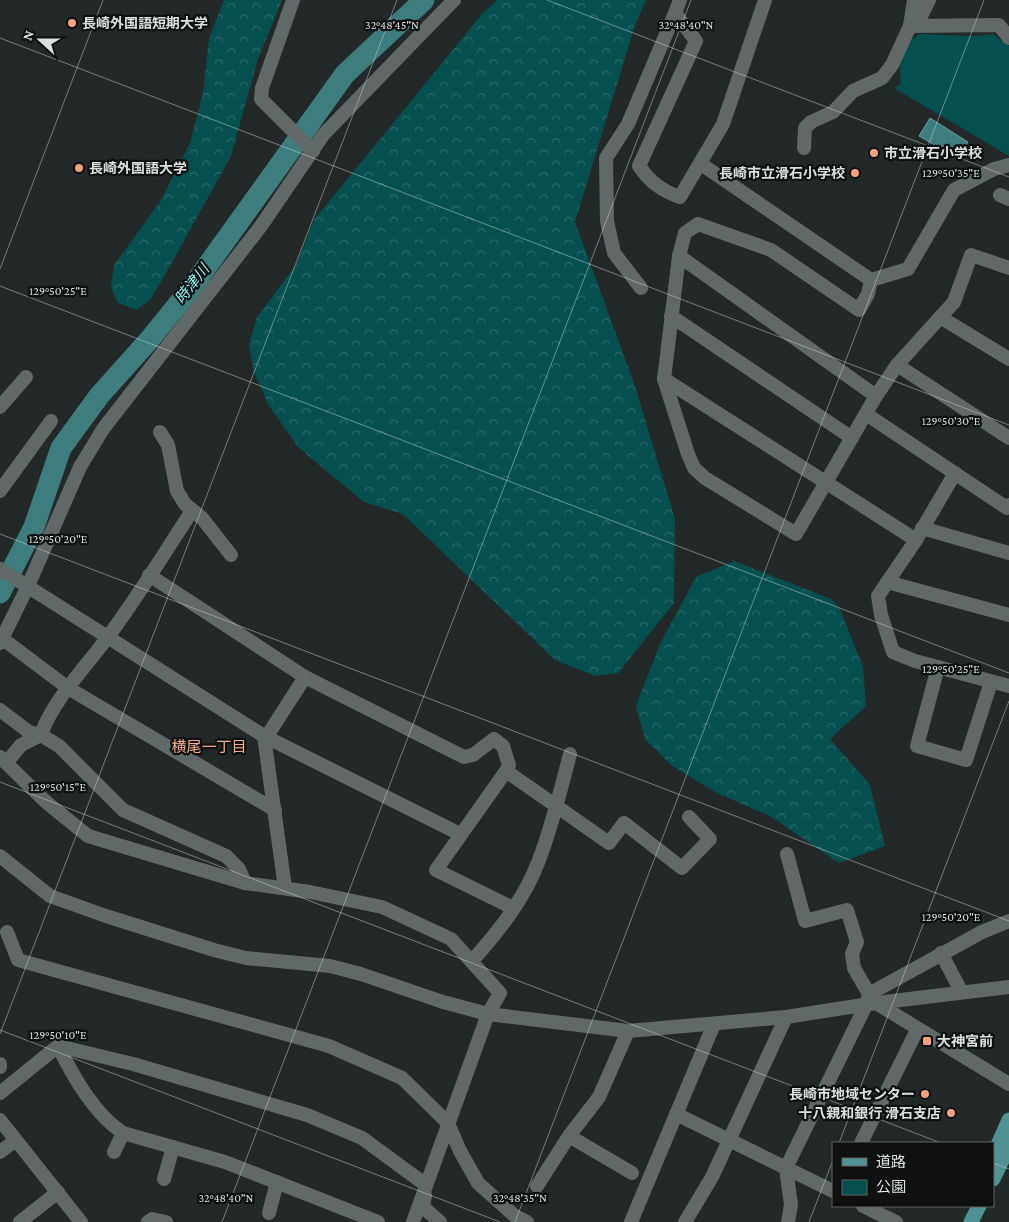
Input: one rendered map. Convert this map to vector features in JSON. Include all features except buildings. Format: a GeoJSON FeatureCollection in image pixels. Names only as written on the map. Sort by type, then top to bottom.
{"type":"FeatureCollection","features":[{"type":"Feature","properties":{"kind":"main road"},"geometry":{"type":"LineString","coordinates":[[994,1154],[1009,1120]]}},
{"type":"Feature","properties":{"kind":"main road"},"geometry":{"type":"LineString","coordinates":[[994,1177],[1009,1146]]}},
{"type":"Feature","properties":{"kind":"main road"},"geometry":{"type":"LineString","coordinates":[[962,1222],[970,1207]]}},
{"type":"Feature","properties":{"kind":"main road"},"geometry":{"type":"LineString","coordinates":[[971,1222],[978,1207]]}},
{"type":"Feature","properties":{"kind":"street"},"geometry":{"type":"LineString","coordinates":[[294,0],[262,88],[261,100],[313,151]]}},
{"type":"Feature","properties":{"kind":"street"},"geometry":{"type":"LineString","coordinates":[[275,810],[68,688],[1,641],[80,468],[103,429],[260,226],[323,135],[454,0]]}},
{"type":"Feature","properties":{"kind":"street"},"geometry":{"type":"LineString","coordinates":[[678,7],[696,41],[639,166],[647,178],[665,192],[680,197],[701,164],[722,124],[765,0]]}},
{"type":"Feature","properties":{"kind":"street"},"geometry":{"type":"LineString","coordinates":[[804,148],[805,128],[811,122],[834,112],[853,91],[882,78],[892,65],[910,26],[914,0]]}},
{"type":"Feature","properties":{"kind":"street"},"geometry":{"type":"LineString","coordinates":[[910,26],[918,22],[929,0]]}},
{"type":"Feature","properties":{"kind":"street"},"geometry":{"type":"LineString","coordinates":[[641,288],[614,253],[607,221],[606,158],[628,124],[678,7]]}},
{"type":"Feature","properties":{"kind":"street"},"geometry":{"type":"LineString","coordinates":[[910,26],[1004,21],[1009,38]]}},
{"type":"Feature","properties":{"kind":"street"},"geometry":{"type":"LineString","coordinates":[[701,164],[871,280]]}},
{"type":"Feature","properties":{"kind":"street"},"geometry":{"type":"LineString","coordinates":[[871,280],[908,268],[954,190],[994,169],[1009,166]]}},
{"type":"Feature","properties":{"kind":"street"},"geometry":{"type":"LineString","coordinates":[[871,280],[868,294],[859,310],[771,250],[698,224],[685,233],[671,316],[664,379],[688,454],[694,468],[705,478],[796,534],[827,484],[876,396],[897,365],[954,302],[971,254],[1009,268]]}},
{"type":"Feature","properties":{"kind":"street"},"geometry":{"type":"LineString","coordinates":[[680,256],[876,396]]}},
{"type":"Feature","properties":{"kind":"street"},"geometry":{"type":"LineString","coordinates":[[671,316],[852,438]]}},
{"type":"Feature","properties":{"kind":"street"},"geometry":{"type":"LineString","coordinates":[[940,317],[1009,359]]}},
{"type":"Feature","properties":{"kind":"street"},"geometry":{"type":"LineString","coordinates":[[897,365],[1009,438]]}},
{"type":"Feature","properties":{"kind":"street"},"geometry":{"type":"LineString","coordinates":[[0,407],[26,377]]}},
{"type":"Feature","properties":{"kind":"street"},"geometry":{"type":"LineString","coordinates":[[664,379],[827,484],[919,534],[1009,553]]}},
{"type":"Feature","properties":{"kind":"street"},"geometry":{"type":"LineString","coordinates":[[866,414],[1008,507]]}},
{"type":"Feature","properties":{"kind":"street"},"geometry":{"type":"LineString","coordinates":[[0,491],[51,420]]}},
{"type":"Feature","properties":{"kind":"street"},"geometry":{"type":"LineString","coordinates":[[160,432],[168,445],[177,491],[192,511],[202,518],[231,555]]}},
{"type":"Feature","properties":{"kind":"street"},"geometry":{"type":"LineString","coordinates":[[955,472],[919,534],[878,596],[881,615],[893,652],[915,662],[1009,686]]}},
{"type":"Feature","properties":{"kind":"street"},"geometry":{"type":"LineString","coordinates":[[192,511],[109,636],[68,688],[44,725],[41,735],[21,745],[3,760],[46,802],[88,836],[245,883],[285,888],[382,906],[451,939],[500,993],[488,1014],[413,1222]]}},
{"type":"Feature","properties":{"kind":"street"},"geometry":{"type":"LineString","coordinates":[[0,569],[109,636],[264,736],[460,834]]}},
{"type":"Feature","properties":{"kind":"street"},"geometry":{"type":"LineString","coordinates":[[149,575],[305,677],[464,757],[473,755],[494,739],[503,746],[509,765],[506,771],[436,870],[514,908]]}},
{"type":"Feature","properties":{"kind":"street"},"geometry":{"type":"LineString","coordinates":[[887,582],[1009,615]]}},
{"type":"Feature","properties":{"kind":"street"},"geometry":{"type":"LineString","coordinates":[[938,667],[917,746],[966,760],[992,682]]}},
{"type":"Feature","properties":{"kind":"street"},"geometry":{"type":"LineString","coordinates":[[264,736],[269,733],[305,677]]}},
{"type":"Feature","properties":{"kind":"street"},"geometry":{"type":"LineString","coordinates":[[0,710],[29,732],[41,735],[59,746],[123,810],[226,856],[234,862],[245,883]]}},
{"type":"Feature","properties":{"kind":"street"},"geometry":{"type":"LineString","coordinates":[[264,736],[285,888]]}},
{"type":"Feature","properties":{"kind":"street"},"geometry":{"type":"LineString","coordinates":[[472,962],[495,936],[514,908],[539,861],[570,754]]}},
{"type":"Feature","properties":{"kind":"street"},"geometry":{"type":"LineString","coordinates":[[506,771],[609,843],[624,822],[682,868],[710,839],[690,817]]}},
{"type":"Feature","properties":{"kind":"street"},"geometry":{"type":"LineString","coordinates":[[787,854],[805,921],[847,910],[857,942],[852,954],[854,968],[870,1000],[1009,1084]]}},
{"type":"Feature","properties":{"kind":"street"},"geometry":{"type":"LineString","coordinates":[[0,856],[50,896],[106,916],[214,950],[246,958],[330,966],[443,1002],[488,1014],[628,1031],[786,1017],[870,1000],[1009,987]]}},
{"type":"Feature","properties":{"kind":"street"},"geometry":{"type":"LineString","coordinates":[[788,1222],[792,1205],[786,1168],[870,1000],[941,953],[1009,920]]}},
{"type":"Feature","properties":{"kind":"street"},"geometry":{"type":"LineString","coordinates":[[7,932],[18,960],[329,1046],[402,1078],[448,1122],[460,1151],[478,1183],[509,1211],[527,1222]]}},
{"type":"Feature","properties":{"kind":"street"},"geometry":{"type":"LineString","coordinates":[[941,953],[961,991]]}},
{"type":"Feature","properties":{"kind":"street"},"geometry":{"type":"LineString","coordinates":[[685,1222],[712,1178],[786,1017]]}},
{"type":"Feature","properties":{"kind":"street"},"geometry":{"type":"LineString","coordinates":[[631,1222],[714,1024]]}},
{"type":"Feature","properties":{"kind":"street"},"geometry":{"type":"LineString","coordinates":[[861,1142],[917,1030]]}},
{"type":"Feature","properties":{"kind":"street"},"geometry":{"type":"LineString","coordinates":[[537,1186],[570,1136],[599,1097],[628,1031]]}},
{"type":"Feature","properties":{"kind":"street"},"geometry":{"type":"LineString","coordinates":[[58,1046],[133,1064],[307,1115],[362,1138],[426,1184]]}},
{"type":"Feature","properties":{"kind":"street"},"geometry":{"type":"LineString","coordinates":[[0,1094],[58,1046]]}},
{"type":"Feature","properties":{"kind":"street"},"geometry":{"type":"LineString","coordinates":[[58,1046],[84,1090],[112,1125],[123,1133],[225,1162],[378,1222]]}},
{"type":"Feature","properties":{"kind":"street"},"geometry":{"type":"LineString","coordinates":[[676,1114],[832,1191]]}},
{"type":"Feature","properties":{"kind":"street"},"geometry":{"type":"LineString","coordinates":[[0,1120],[81,1222]]}},
{"type":"Feature","properties":{"kind":"street"},"geometry":{"type":"LineString","coordinates":[[114,1152],[123,1133]]}},
{"type":"Feature","properties":{"kind":"street"},"geometry":{"type":"LineString","coordinates":[[570,1136],[632,1173]]}},
{"type":"Feature","properties":{"kind":"street"},"geometry":{"type":"LineString","coordinates":[[0,1152],[16,1140]]}},
{"type":"Feature","properties":{"kind":"street"},"geometry":{"type":"LineString","coordinates":[[164,1179],[174,1147]]}},
{"type":"Feature","properties":{"kind":"street"},"geometry":{"type":"LineString","coordinates":[[268,1212],[277,1182]]}},
{"type":"Feature","properties":{"kind":"street"},"geometry":{"type":"LineString","coordinates":[[426,1184],[423,1207],[440,1222]]}},
{"type":"Feature","properties":{"kind":"street"},"geometry":{"type":"LineString","coordinates":[[20,1222],[58,1192]]}},
{"type":"Feature","properties":{"kind":"street"},"geometry":{"type":"LineString","coordinates":[[865,1207],[896,1222]]}},
{"type":"Feature","properties":{"kind":"street"},"geometry":{"type":"LineString","coordinates":[[148,1222],[152,1219],[166,1222]]}},
{"type":"Feature","properties":{"kind":"green space"},"geometry":{"type":"Polygon","coordinates":[[[224,0],[282,0],[258,59],[231,156],[150,300],[136,310],[118,303],[111,288],[114,265],[160,202],[190,143],[203,93],[209,39],[224,0]]]}},
{"type":"Feature","properties":{"kind":"green space"},"geometry":{"type":"Polygon","coordinates":[[[497,0],[646,0],[635,25],[575,222],[635,386],[675,519],[674,603],[618,673],[595,676],[555,660],[403,514],[364,502],[299,448],[269,406],[254,372],[249,345],[257,317],[296,265],[314,220],[483,13],[497,0]]]}},
{"type":"Feature","properties":{"kind":"green space"},"geometry":{"type":"Polygon","coordinates":[[[919,34],[976,36],[993,34],[1009,46],[1009,156],[894,88],[901,84],[900,69],[904,50],[919,34]]]}},
{"type":"Feature","properties":{"kind":"green space"},"geometry":{"type":"Polygon","coordinates":[[[734,561],[831,599],[840,609],[863,667],[866,706],[830,739],[870,785],[885,846],[839,863],[770,816],[717,793],[671,765],[645,739],[636,706],[660,644],[696,577],[734,561]]]}},
{"type":"Feature","properties":{"kind":"shaded area"},"geometry":{"type":"Polygon","coordinates":[[[930,118],[968,142],[958,159],[919,136],[930,118]]]}},
{"type":"Feature","properties":{"kind":"waterway","name":"時津川"},"geometry":{"type":"LineString","coordinates":[[0,593],[34,527],[61,448],[99,396],[150,339],[192,287],[345,74],[424,0]]}},
{"type":"Feature","properties":{"kind":"place","name":"長崎外国語短期大学"},"geometry":{"type":"Point","coordinates":[72,23]}},
{"type":"Feature","properties":{"kind":"place","name":"市立滑石小学校"},"geometry":{"type":"Point","coordinates":[874,153]}},
{"type":"Feature","properties":{"kind":"place","name":"長崎外国語大学"},"geometry":{"type":"Point","coordinates":[79,168]}},
{"type":"Feature","properties":{"kind":"place","name":"長崎市立滑石小学校"},"geometry":{"type":"Point","coordinates":[855,173]}},
{"type":"Feature","properties":{"kind":"place","name":"大神宮前"},"geometry":{"type":"Point","coordinates":[927,1041]}},
{"type":"Feature","properties":{"kind":"place","name":"長崎市地域センター"},"geometry":{"type":"Point","coordinates":[925,1094]}},
{"type":"Feature","properties":{"kind":"place","name":"十八親和銀行 滑石支店"},"geometry":{"type":"Point","coordinates":[951,1113]}},
{"type":"Feature","properties":{"kind":"district","name":"横尾一丁目"},"geometry":{"type":"Point","coordinates":[209,747]}}]}
